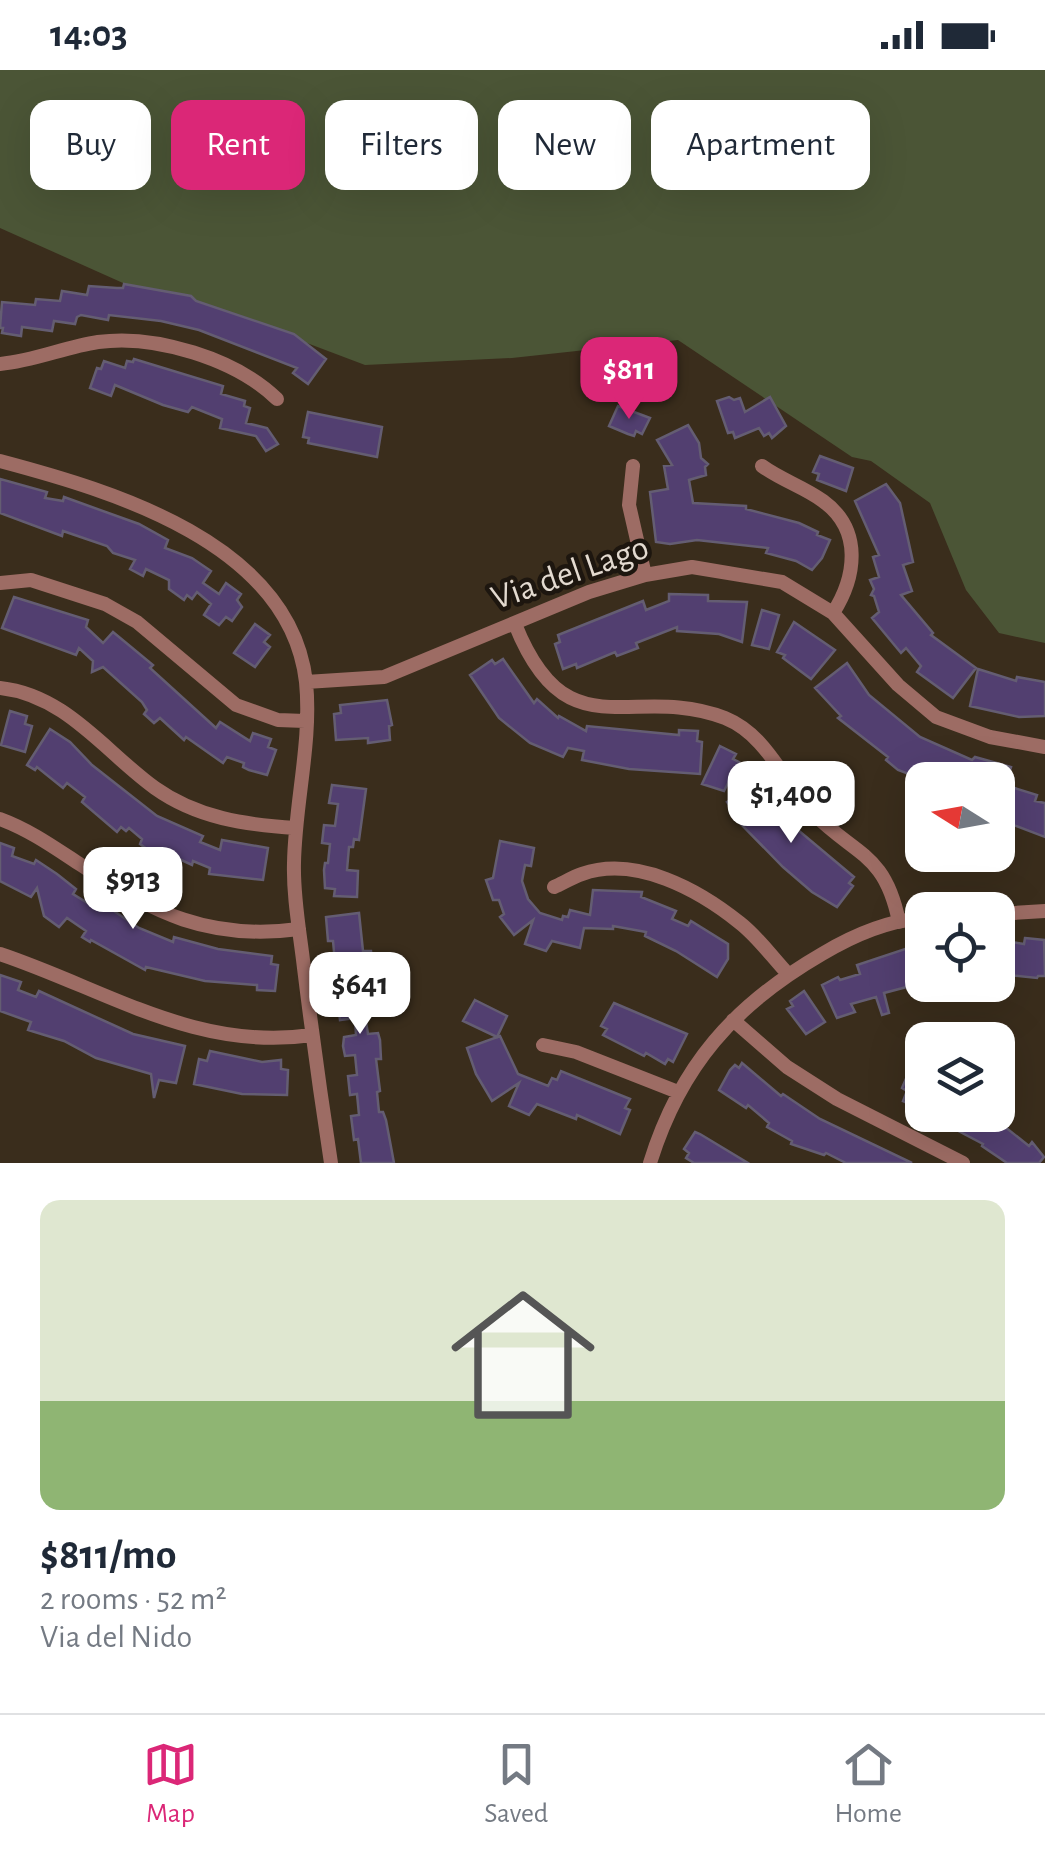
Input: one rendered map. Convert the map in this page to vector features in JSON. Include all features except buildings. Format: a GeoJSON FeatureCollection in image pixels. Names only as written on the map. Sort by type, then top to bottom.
{"type":"FeatureCollection","features":[{"type":"Feature","properties":{"kind":"street"},"geometry":{"type":"LineString","coordinates":[[0,364],[96,342],[148,340],[242,371],[277,399]]}},
{"type":"Feature","properties":{"kind":"street"},"geometry":{"type":"LineString","coordinates":[[0,461],[84,484],[162,513],[218,551],[267,593],[285,617],[299,646],[306,682],[295,891],[331,1163]]}},
{"type":"Feature","properties":{"kind":"street"},"geometry":{"type":"LineString","coordinates":[[633,466],[629,505],[645,575]]}},
{"type":"Feature","properties":{"kind":"street"},"geometry":{"type":"LineString","coordinates":[[762,466],[782,481],[823,501],[842,522],[852,554],[852,576],[833,613]]}},
{"type":"Feature","properties":{"kind":"street","name":"Via del Lago"},"geometry":{"type":"LineString","coordinates":[[306,682],[384,677],[588,592],[645,575],[692,567],[782,582],[833,613],[898,685],[936,717],[990,737],[1045,747]]}},
{"type":"Feature","properties":{"kind":"street"},"geometry":{"type":"LineString","coordinates":[[0,583],[31,580],[105,604],[137,622],[236,706],[278,720],[305,721]]}},
{"type":"Feature","properties":{"kind":"street"},"geometry":{"type":"LineString","coordinates":[[515,624],[537,668],[574,700],[630,710],[684,706],[728,719],[764,746],[812,812],[875,864],[894,895],[899,922]]}},
{"type":"Feature","properties":{"kind":"street"},"geometry":{"type":"LineString","coordinates":[[0,688],[48,701],[156,789],[178,802],[222,819],[296,828]]}},
{"type":"Feature","properties":{"kind":"street"},"geometry":{"type":"LineString","coordinates":[[0,819],[29,831],[130,897],[169,916],[256,932],[299,929]]}},
{"type":"Feature","properties":{"kind":"street"},"geometry":{"type":"LineString","coordinates":[[554,887],[584,873],[611,870],[656,876],[696,893],[742,924],[788,974]]}},
{"type":"Feature","properties":{"kind":"street"},"geometry":{"type":"LineString","coordinates":[[1015,913],[1045,911]]}},
{"type":"Feature","properties":{"kind":"street"},"geometry":{"type":"LineString","coordinates":[[650,1163],[678,1092],[732,1020],[788,974],[846,940],[905,921]]}},
{"type":"Feature","properties":{"kind":"street"},"geometry":{"type":"LineString","coordinates":[[0,954],[160,1020],[246,1037],[312,1035]]}},
{"type":"Feature","properties":{"kind":"street"},"geometry":{"type":"LineString","coordinates":[[732,1020],[787,1067],[836,1099],[963,1163]]}},
{"type":"Feature","properties":{"kind":"street"},"geometry":{"type":"LineString","coordinates":[[543,1045],[576,1052],[678,1092]]}},
{"type":"Feature","properties":{"kind":"green space"},"geometry":{"type":"Polygon","coordinates":[[[0,70],[1045,70],[1045,643],[999,633],[966,590],[930,503],[871,461],[852,457],[678,340],[512,358],[365,365],[123,283],[0,228],[0,70]]]}}]}
